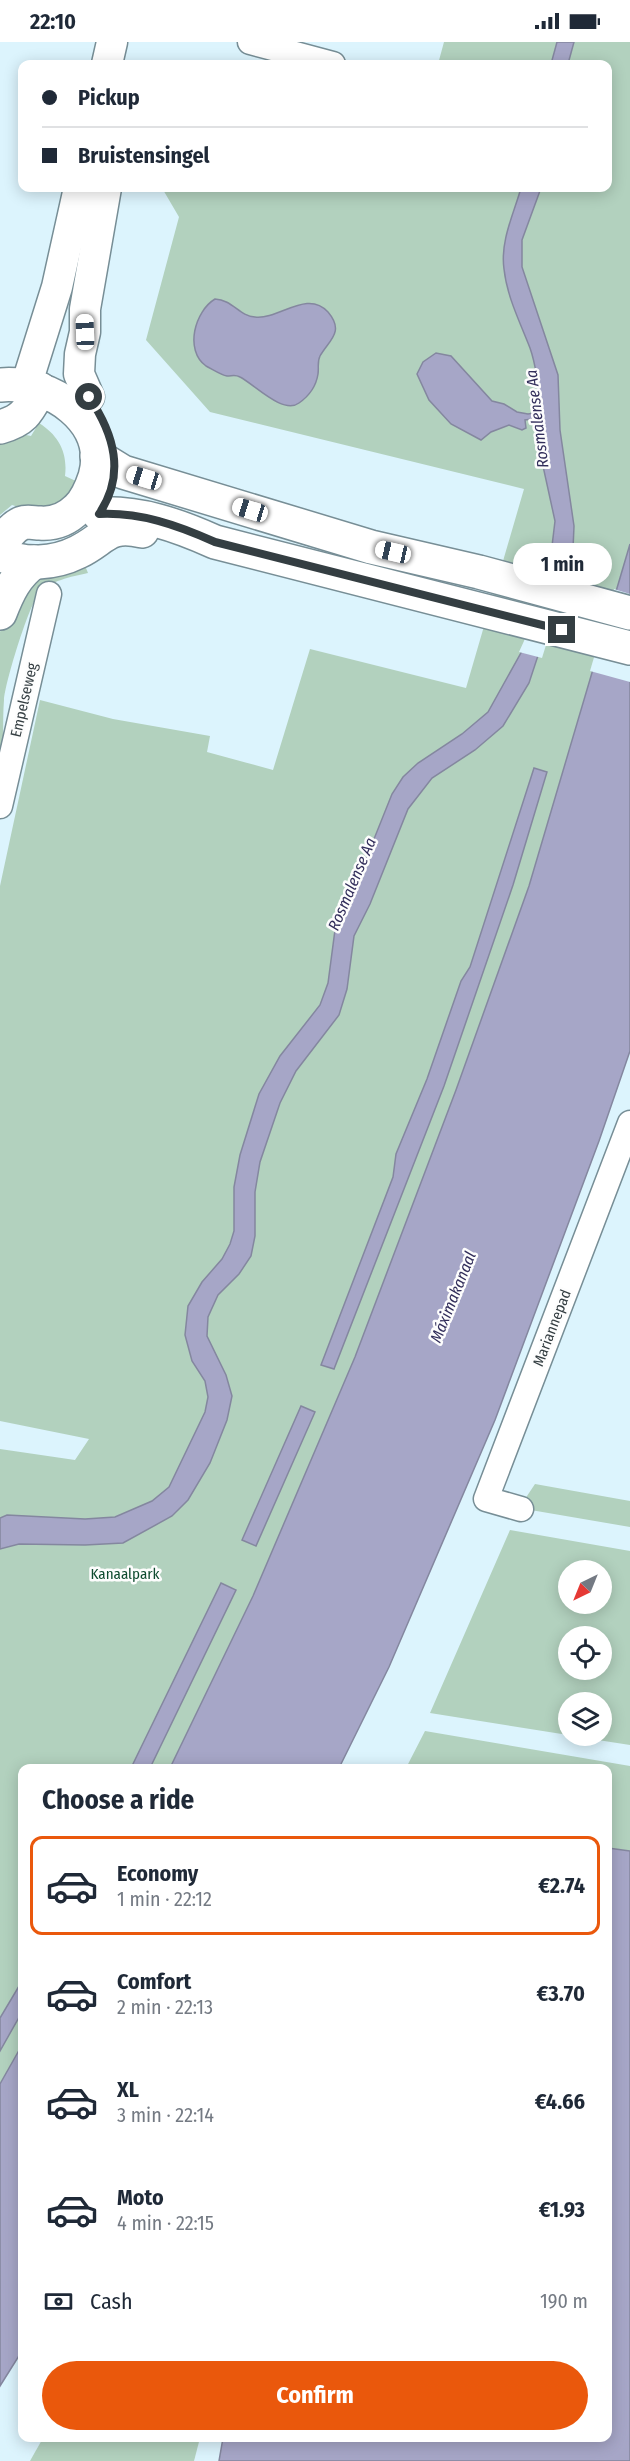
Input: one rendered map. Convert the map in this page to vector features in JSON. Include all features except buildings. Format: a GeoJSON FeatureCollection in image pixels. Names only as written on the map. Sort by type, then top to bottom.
{"type":"FeatureCollection","features":[{"type":"Feature","properties":{"kind":"main road"},"geometry":{"type":"LineString","coordinates":[[27,398],[51,414],[69,431],[82,464],[107,466],[211,509],[230,504],[371,546],[479,572],[630,613]]}},
{"type":"Feature","properties":{"kind":"main road"},"geometry":{"type":"LineString","coordinates":[[10,552],[65,557],[80,551],[115,530],[106,504],[107,466],[102,417],[27,398]]}},
{"type":"Feature","properties":{"kind":"main road"},"geometry":{"type":"LineString","coordinates":[[10,552],[21,523],[49,523],[68,516],[85,500],[107,466]]}},
{"type":"Feature","properties":{"kind":"main road"},"geometry":{"type":"LineString","coordinates":[[112,521],[179,540],[215,542],[630,648]]}},
{"type":"Feature","properties":{"kind":"main road"},"geometry":{"type":"LineString","coordinates":[[0,613],[14,582],[25,569],[10,552]]}},
{"type":"Feature","properties":{"kind":"street"},"geometry":{"type":"LineString","coordinates":[[108,60],[112,42]]}},
{"type":"Feature","properties":{"kind":"street"},"geometry":{"type":"LineString","coordinates":[[125,60],[128,42]]}},
{"type":"Feature","properties":{"kind":"street"},"geometry":{"type":"LineString","coordinates":[[250,42],[318,60]]}},
{"type":"Feature","properties":{"kind":"street"},"geometry":{"type":"LineString","coordinates":[[27,398],[63,310],[57,287],[78,192]]}},
{"type":"Feature","properties":{"kind":"street"},"geometry":{"type":"LineString","coordinates":[[27,398],[64,374],[74,333],[85,309],[105,192]]}},
{"type":"Feature","properties":{"kind":"street","name":"Empelseweg"},"geometry":{"type":"LineString","coordinates":[[0,806],[49,594]]}},
{"type":"Feature","properties":{"kind":"street","name":"Mariannepad"},"geometry":{"type":"LineString","coordinates":[[521,1509],[486,1499],[630,1123]]}},
{"type":"Feature","properties":{"kind":"green space","name":"Kanaalpark"},"geometry":{"type":"Polygon","coordinates":[[[444,42],[630,42],[630,544],[529,886],[456,1090],[355,1357],[253,1596],[172,1764],[18,1764],[18,2052],[0,2084],[0,1449],[75,1460],[89,1439],[0,1421],[0,886],[40,700],[113,719],[210,736],[207,752],[273,770],[310,649],[466,688],[524,489],[210,412],[146,340],[179,217],[164,192],[612,192],[612,60],[439,60],[444,42]]]}},
{"type":"Feature","properties":{"kind":"green space"},"geometry":{"type":"Polygon","coordinates":[[[39,423],[52,433],[60,445],[65,459],[65,476],[78,482],[58,509],[25,509],[12,505],[0,515],[0,436],[16,433],[31,436],[39,423]]]}},
{"type":"Feature","properties":{"kind":"green space"},"geometry":{"type":"Polygon","coordinates":[[[84,563],[88,573],[48,586],[38,595],[29,614],[5,691],[0,774],[0,632],[17,600],[35,581],[53,572],[84,563]]]}},
{"type":"Feature","properties":{"kind":"green space"},"geometry":{"type":"Polygon","coordinates":[[[535,1484],[630,1501],[630,1527],[519,1508],[535,1484]]]}},
{"type":"Feature","properties":{"kind":"green space"},"geometry":{"type":"Polygon","coordinates":[[[510,1530],[630,1551],[630,1745],[612,1742],[612,1692],[558,1692],[558,1733],[430,1713],[510,1530]]]}},
{"type":"Feature","properties":{"kind":"green space"},"geometry":{"type":"Polygon","coordinates":[[[425,1731],[630,1766],[630,1851],[612,1849],[612,1764],[408,1764],[425,1731]]]}},
{"type":"Feature","properties":{"kind":"green space"},"geometry":{"type":"Polygon","coordinates":[[[41,2442],[199,2442],[194,2461],[30,2461],[41,2442]]]}},
{"type":"Feature","properties":{"kind":"water"},"geometry":{"type":"Polygon","coordinates":[[[557,42],[574,42],[569,60],[552,60],[557,42]]]}},
{"type":"Feature","properties":{"kind":"water"},"geometry":{"type":"Polygon","coordinates":[[[520,192],[540,192],[522,240],[522,267],[558,375],[560,430],[574,526],[573,549],[529,683],[503,726],[475,750],[432,778],[408,809],[370,904],[354,936],[347,989],[339,1015],[296,1071],[280,1103],[260,1162],[255,1192],[255,1236],[251,1256],[239,1274],[218,1295],[208,1317],[207,1336],[226,1375],[232,1396],[227,1420],[210,1463],[188,1500],[172,1516],[123,1543],[19,1544],[0,1549],[0,1518],[7,1515],[85,1519],[115,1517],[152,1501],[169,1487],[205,1412],[208,1397],[205,1381],[192,1361],[185,1335],[188,1306],[202,1282],[222,1259],[230,1244],[234,1231],[234,1187],[240,1155],[259,1094],[280,1056],[320,1005],[328,983],[335,930],[392,794],[403,777],[418,763],[462,734],[488,712],[527,642],[552,546],[555,521],[541,457],[540,418],[525,420],[526,428],[522,430],[509,425],[491,432],[481,440],[451,424],[429,400],[417,374],[423,362],[436,353],[451,356],[492,401],[504,404],[517,412],[528,414],[540,412],[537,380],[530,348],[511,299],[504,269],[504,248],[508,227],[520,192]]]}},
{"type":"Feature","properties":{"kind":"water"},"geometry":{"type":"Polygon","coordinates":[[[215,299],[227,302],[245,314],[255,317],[264,317],[302,304],[320,306],[328,312],[335,325],[334,336],[320,356],[316,383],[306,397],[292,406],[285,405],[240,377],[222,374],[206,366],[199,359],[195,350],[195,331],[202,312],[215,299]]]}},
{"type":"Feature","properties":{"kind":"water","name":"Máximakanaal"},"geometry":{"type":"Polygon","coordinates":[[[630,544],[630,1051],[599,1141],[495,1420],[389,1667],[341,1764],[172,1764],[253,1596],[355,1357],[456,1090],[529,886],[630,544]]]}},
{"type":"Feature","properties":{"kind":"water"},"geometry":{"type":"Polygon","coordinates":[[[534,768],[547,772],[513,885],[444,1086],[334,1369],[321,1365],[393,1177],[396,1154],[427,1079],[461,981],[470,967],[534,768]]]}},
{"type":"Feature","properties":{"kind":"water"},"geometry":{"type":"Polygon","coordinates":[[[301,1406],[315,1412],[256,1546],[242,1540],[301,1406]]]}},
{"type":"Feature","properties":{"kind":"water"},"geometry":{"type":"Polygon","coordinates":[[[221,1583],[236,1590],[152,1764],[133,1764],[221,1583]]]}},
{"type":"Feature","properties":{"kind":"water"},"geometry":{"type":"Polygon","coordinates":[[[612,1849],[630,1851],[630,2461],[219,2461],[222,2442],[612,2442],[612,1849]]]}},
{"type":"Feature","properties":{"kind":"water"},"geometry":{"type":"Polygon","coordinates":[[[18,1988],[18,2019],[0,2051],[0,2018],[18,1988]]]}},
{"type":"Feature","properties":{"kind":"water"},"geometry":{"type":"Polygon","coordinates":[[[18,2052],[18,2357],[0,2386],[0,2084],[18,2052]]]}},
{"type":"Feature","properties":{"kind":"pier"},"geometry":{"type":"Polygon","coordinates":[[[543,570],[567,577],[542,658],[519,652],[543,570]]]}},
{"type":"Feature","properties":{"kind":"pier"},"geometry":{"type":"Polygon","coordinates":[[[614,589],[630,594],[630,682],[590,671],[614,589]]]}},
{"type":"Feature","properties":{"kind":"route"},"geometry":{"type":"LineString","coordinates":[[89,397],[109,432],[116,461],[111,492],[99,514],[124,513],[184,528],[215,542],[562,630]]}},
{"type":"Feature","properties":{"kind":"water label","name":"Rosmalense Aa"},"geometry":{"type":"Point","coordinates":[537,419]}},
{"type":"Feature","properties":{"kind":"water label","name":"Rosmalense Aa"},"geometry":{"type":"Point","coordinates":[352,884]}}]}
